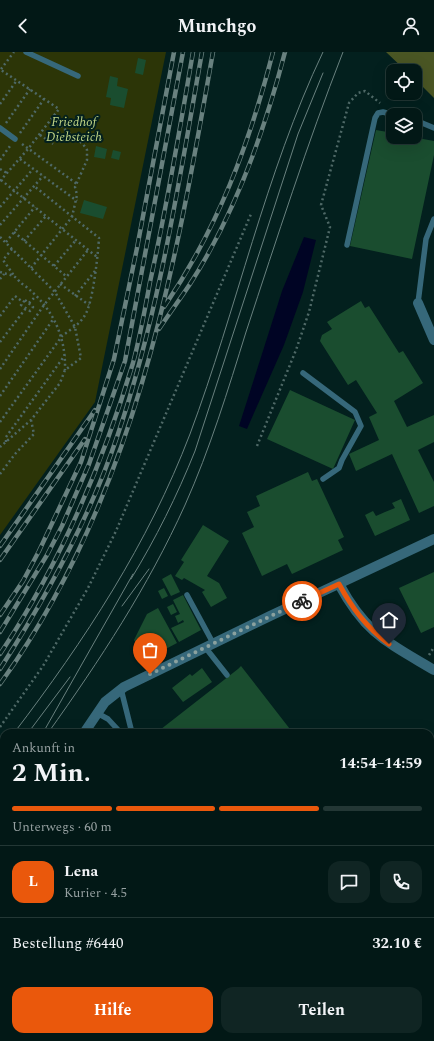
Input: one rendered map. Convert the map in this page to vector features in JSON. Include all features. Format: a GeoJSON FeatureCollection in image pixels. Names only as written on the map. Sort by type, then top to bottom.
{"type":"FeatureCollection","features":[{"type":"Feature","properties":{"kind":"street"},"geometry":{"type":"LineString","coordinates":[[418,303],[434,340]]}},
{"type":"Feature","properties":{"kind":"street"},"geometry":{"type":"LineString","coordinates":[[87,729],[105,702],[122,689],[209,645],[434,540]]}},
{"type":"Feature","properties":{"kind":"street"},"geometry":{"type":"LineString","coordinates":[[339,584],[351,606],[367,626],[389,644],[434,670]]}},
{"type":"Feature","properties":{"kind":"lane"},"geometry":{"type":"LineString","coordinates":[[26,52],[78,76]]}},
{"type":"Feature","properties":{"kind":"lane"},"geometry":{"type":"LineString","coordinates":[[347,245],[375,118],[378,113],[386,113]]}},
{"type":"Feature","properties":{"kind":"lane"},"geometry":{"type":"LineString","coordinates":[[422,123],[434,128]]}},
{"type":"Feature","properties":{"kind":"lane"},"geometry":{"type":"LineString","coordinates":[[1,129],[15,139]]}},
{"type":"Feature","properties":{"kind":"lane"},"geometry":{"type":"LineString","coordinates":[[418,303],[426,240],[434,219]]}},
{"type":"Feature","properties":{"kind":"lane"},"geometry":{"type":"LineString","coordinates":[[303,373],[355,412],[361,426],[339,468],[323,479]]}},
{"type":"Feature","properties":{"kind":"lane"},"geometry":{"type":"LineString","coordinates":[[187,595],[209,645],[227,675]]}},
{"type":"Feature","properties":{"kind":"lane"},"geometry":{"type":"LineString","coordinates":[[122,689],[131,729]]}},
{"type":"Feature","properties":{"kind":"lane"},"geometry":{"type":"LineString","coordinates":[[97,713],[108,719],[117,729]]}},
{"type":"Feature","properties":{"kind":"path"},"geometry":{"type":"LineString","coordinates":[[14,52],[0,70],[59,109],[20,159],[0,181],[24,198],[98,258]]}},
{"type":"Feature","properties":{"kind":"path"},"geometry":{"type":"LineString","coordinates":[[0,104],[16,80]]}},
{"type":"Feature","properties":{"kind":"path"},"geometry":{"type":"LineString","coordinates":[[1,129],[30,90]]}},
{"type":"Feature","properties":{"kind":"path"},"geometry":{"type":"LineString","coordinates":[[257,446],[309,312],[330,227],[321,205],[349,103],[358,93],[365,91],[383,106]]}},
{"type":"Feature","properties":{"kind":"path"},"geometry":{"type":"LineString","coordinates":[[0,160],[44,99]]}},
{"type":"Feature","properties":{"kind":"path"},"geometry":{"type":"LineString","coordinates":[[31,268],[72,217],[76,201],[76,184],[87,160],[87,150],[78,138],[52,119]]}},
{"type":"Feature","properties":{"kind":"path"},"geometry":{"type":"LineString","coordinates":[[40,134],[53,144]]}},
{"type":"Feature","properties":{"kind":"path"},"geometry":{"type":"LineString","coordinates":[[15,139],[76,184]]}},
{"type":"Feature","properties":{"kind":"path"},"geometry":{"type":"LineString","coordinates":[[20,159],[76,201]]}},
{"type":"Feature","properties":{"kind":"path"},"geometry":{"type":"LineString","coordinates":[[0,169],[7,173]]}},
{"type":"Feature","properties":{"kind":"path"},"geometry":{"type":"LineString","coordinates":[[0,206],[33,169]]}},
{"type":"Feature","properties":{"kind":"path"},"geometry":{"type":"LineString","coordinates":[[0,225],[43,176]]}},
{"type":"Feature","properties":{"kind":"path"},"geometry":{"type":"LineString","coordinates":[[0,422],[62,336],[75,327],[86,315],[98,258],[99,238],[34,186]]}},
{"type":"Feature","properties":{"kind":"path"},"geometry":{"type":"LineString","coordinates":[[6,242],[34,207]]}},
{"type":"Feature","properties":{"kind":"path"},"geometry":{"type":"LineString","coordinates":[[0,727],[43,666],[88,588],[116,531],[251,214]]}},
{"type":"Feature","properties":{"kind":"path"},"geometry":{"type":"LineString","coordinates":[[24,241],[46,216]]}},
{"type":"Feature","properties":{"kind":"path"},"geometry":{"type":"LineString","coordinates":[[14,232],[67,277]]}},
{"type":"Feature","properties":{"kind":"path"},"geometry":{"type":"LineString","coordinates":[[0,237],[55,292],[75,327],[81,358],[65,370]]}},
{"type":"Feature","properties":{"kind":"path"},"geometry":{"type":"LineString","coordinates":[[54,266],[76,240]]}},
{"type":"Feature","properties":{"kind":"path"},"geometry":{"type":"LineString","coordinates":[[0,447],[31,420],[60,383],[65,370],[66,354],[62,336],[54,318],[36,296],[15,277],[1,259],[12,249]]}},
{"type":"Feature","properties":{"kind":"path"},"geometry":{"type":"LineString","coordinates":[[0,369],[44,305],[88,250]]}},
{"type":"Feature","properties":{"kind":"path"},"geometry":{"type":"LineString","coordinates":[[75,296],[95,270]]}},
{"type":"Feature","properties":{"kind":"path"},"geometry":{"type":"LineString","coordinates":[[0,272],[15,277]]}},
{"type":"Feature","properties":{"kind":"path"},"geometry":{"type":"LineString","coordinates":[[0,279],[4,274]]}},
{"type":"Feature","properties":{"kind":"path"},"geometry":{"type":"LineString","coordinates":[[60,284],[89,305]]}},
{"type":"Feature","properties":{"kind":"path"},"geometry":{"type":"LineString","coordinates":[[0,316],[15,296],[23,302],[25,300],[33,307],[30,312],[21,305],[23,302]]}},
{"type":"Feature","properties":{"kind":"path"},"geometry":{"type":"LineString","coordinates":[[30,304],[36,296]]}},
{"type":"Feature","properties":{"kind":"path"},"geometry":{"type":"LineString","coordinates":[[0,342],[26,308]]}},
{"type":"Feature","properties":{"kind":"path"},"geometry":{"type":"LineString","coordinates":[[0,396],[54,318]]}},
{"type":"Feature","properties":{"kind":"path"},"geometry":{"type":"LineString","coordinates":[[6,442],[6,437],[66,354]]}},
{"type":"Feature","properties":{"kind":"path"},"geometry":{"type":"LineString","coordinates":[[0,474],[1,469],[34,434],[31,420]]}},
{"type":"Feature","properties":{"kind":"green space","name":"Friedhof Diebsteich"},"geometry":{"type":"Polygon","coordinates":[[[0,52],[166,52],[95,402],[0,535],[0,52]]]}},
{"type":"Feature","properties":{"kind":"green space"},"geometry":{"type":"Polygon","coordinates":[[[386,52],[434,52],[434,98],[422,86],[422,64],[399,64],[386,52]]]}},
{"type":"Feature","properties":{"kind":"water"},"geometry":{"type":"Polygon","coordinates":[[[304,237],[316,240],[303,292],[284,345],[247,429],[239,426],[282,291],[304,237]]]}},
{"type":"Feature","properties":{"kind":"building"},"geometry":{"type":"Polygon","coordinates":[[[138,58],[146,60],[143,75],[135,73],[138,58]]]}},
{"type":"Feature","properties":{"kind":"building"},"geometry":{"type":"Polygon","coordinates":[[[110,76],[118,78],[117,86],[128,89],[124,108],[110,105],[111,98],[106,97],[110,76]]]}},
{"type":"Feature","properties":{"kind":"building"},"geometry":{"type":"Polygon","coordinates":[[[376,130],[386,132],[386,144],[422,144],[422,139],[434,141],[434,155],[412,259],[350,246],[376,130]]]}},
{"type":"Feature","properties":{"kind":"building"},"geometry":{"type":"Polygon","coordinates":[[[96,146],[107,149],[105,159],[94,157],[96,146]]]}},
{"type":"Feature","properties":{"kind":"building"},"geometry":{"type":"Polygon","coordinates":[[[113,150],[121,152],[119,160],[111,158],[113,150]]]}},
{"type":"Feature","properties":{"kind":"building"},"geometry":{"type":"Polygon","coordinates":[[[84,200],[107,207],[103,219],[80,213],[84,200]]]}},
{"type":"Feature","properties":{"kind":"building"},"geometry":{"type":"Polygon","coordinates":[[[361,301],[365,308],[369,306],[399,353],[403,351],[423,383],[394,401],[407,427],[434,415],[434,442],[418,450],[434,482],[434,506],[419,513],[392,454],[356,471],[349,454],[379,440],[369,417],[377,413],[356,380],[348,385],[320,341],[322,335],[332,329],[327,322],[361,301]]]}},
{"type":"Feature","properties":{"kind":"building"},"geometry":{"type":"Polygon","coordinates":[[[290,390],[355,420],[333,469],[267,439],[290,390]]]}},
{"type":"Feature","properties":{"kind":"building"},"geometry":{"type":"Polygon","coordinates":[[[308,472],[312,481],[317,479],[344,537],[338,540],[343,550],[292,574],[287,564],[262,576],[242,533],[254,527],[247,512],[260,506],[256,496],[308,472]]]}},
{"type":"Feature","properties":{"kind":"building"},"geometry":{"type":"Polygon","coordinates":[[[401,499],[410,520],[375,536],[365,515],[373,511],[376,516],[395,508],[392,503],[401,499]]]}},
{"type":"Feature","properties":{"kind":"building"},"geometry":{"type":"Polygon","coordinates":[[[203,525],[229,541],[207,576],[219,583],[227,598],[211,607],[202,592],[205,590],[184,578],[182,580],[175,576],[184,562],[181,560],[203,525]]]}},
{"type":"Feature","properties":{"kind":"building"},"geometry":{"type":"Polygon","coordinates":[[[434,572],[434,627],[421,633],[399,588],[434,572]]]}},
{"type":"Feature","properties":{"kind":"building"},"geometry":{"type":"Polygon","coordinates":[[[171,574],[180,592],[171,596],[162,579],[171,574]]]}},
{"type":"Feature","properties":{"kind":"building"},"geometry":{"type":"Polygon","coordinates":[[[164,588],[168,596],[162,599],[158,591],[164,588]]]}},
{"type":"Feature","properties":{"kind":"building"},"geometry":{"type":"Polygon","coordinates":[[[183,595],[201,630],[179,642],[171,628],[184,622],[183,620],[178,623],[175,616],[180,614],[173,600],[183,595]]]}},
{"type":"Feature","properties":{"kind":"building"},"geometry":{"type":"Polygon","coordinates":[[[173,604],[177,612],[171,615],[167,607],[173,604]]]}},
{"type":"Feature","properties":{"kind":"building"},"geometry":{"type":"Polygon","coordinates":[[[158,608],[177,643],[145,660],[134,640],[147,614],[158,608]]]}},
{"type":"Feature","properties":{"kind":"building"},"geometry":{"type":"Polygon","coordinates":[[[241,666],[290,729],[161,729],[241,666]]]}},
{"type":"Feature","properties":{"kind":"building"},"geometry":{"type":"Polygon","coordinates":[[[202,668],[212,682],[183,702],[172,688],[190,674],[192,676],[202,668]]]}},
{"type":"Feature","properties":{"kind":"tram line"},"geometry":{"type":"LineString","coordinates":[[17,729],[66,663],[113,590],[155,514],[173,475],[190,434],[207,386],[284,145],[323,52]]}},
{"type":"Feature","properties":{"kind":"tram line"},"geometry":{"type":"LineString","coordinates":[[51,729],[86,678],[139,594],[171,535],[185,505],[203,462],[218,419],[293,191],[343,52]]}},
{"type":"Feature","properties":{"kind":"tram line"},"geometry":{"type":"LineString","coordinates":[[131,579],[166,516],[195,451],[298,134],[323,73]]}},
{"type":"Feature","properties":{"kind":"tram line"},"geometry":{"type":"LineString","coordinates":[[122,606],[149,569]]}},
{"type":"Feature","properties":{"kind":"tram line"},"geometry":{"type":"LineString","coordinates":[[45,729],[133,574]]}},
{"type":"Feature","properties":{"kind":"tram line"},"geometry":{"type":"LineString","coordinates":[[31,729],[70,677]]}},
{"type":"Feature","properties":{"kind":"railway"},"geometry":{"type":"LineString","coordinates":[[0,615],[23,581],[39,551],[81,462],[114,359],[137,248],[174,52]]}},
{"type":"Feature","properties":{"kind":"railway"},"geometry":{"type":"LineString","coordinates":[[0,632],[47,555],[62,526],[89,464],[125,361],[183,52]]}},
{"type":"Feature","properties":{"kind":"railway"},"geometry":{"type":"LineString","coordinates":[[0,654],[22,620],[60,550],[93,477],[121,401],[138,343],[168,196],[193,52]]}},
{"type":"Feature","properties":{"kind":"railway"},"geometry":{"type":"LineString","coordinates":[[0,669],[34,614],[66,557],[94,498],[117,437],[145,343],[167,246],[202,52]]}},
{"type":"Feature","properties":{"kind":"railway"},"geometry":{"type":"LineString","coordinates":[[0,684],[46,612],[85,538],[116,460],[142,381],[164,300],[182,218],[213,52]]}},
{"type":"Feature","properties":{"kind":"railway"},"geometry":{"type":"LineString","coordinates":[[164,307],[200,247],[230,185],[264,86],[273,52]]}},
{"type":"Feature","properties":{"kind":"railway"},"geometry":{"type":"LineString","coordinates":[[159,329],[190,284],[221,230],[258,143],[285,52]]}},
{"type":"Feature","properties":{"kind":"railway"},"geometry":{"type":"LineString","coordinates":[[0,546],[95,410]]}},
{"type":"Feature","properties":{"kind":"railway"},"geometry":{"type":"LineString","coordinates":[[0,560],[85,439]]}},
{"type":"Feature","properties":{"kind":"way so far"},"geometry":{"type":"LineString","coordinates":[[150,674],[302,601]]}},
{"type":"Feature","properties":{"kind":"route"},"geometry":{"type":"LineString","coordinates":[[302,601],[339,584],[358,616],[367,626],[389,644]]}}]}
